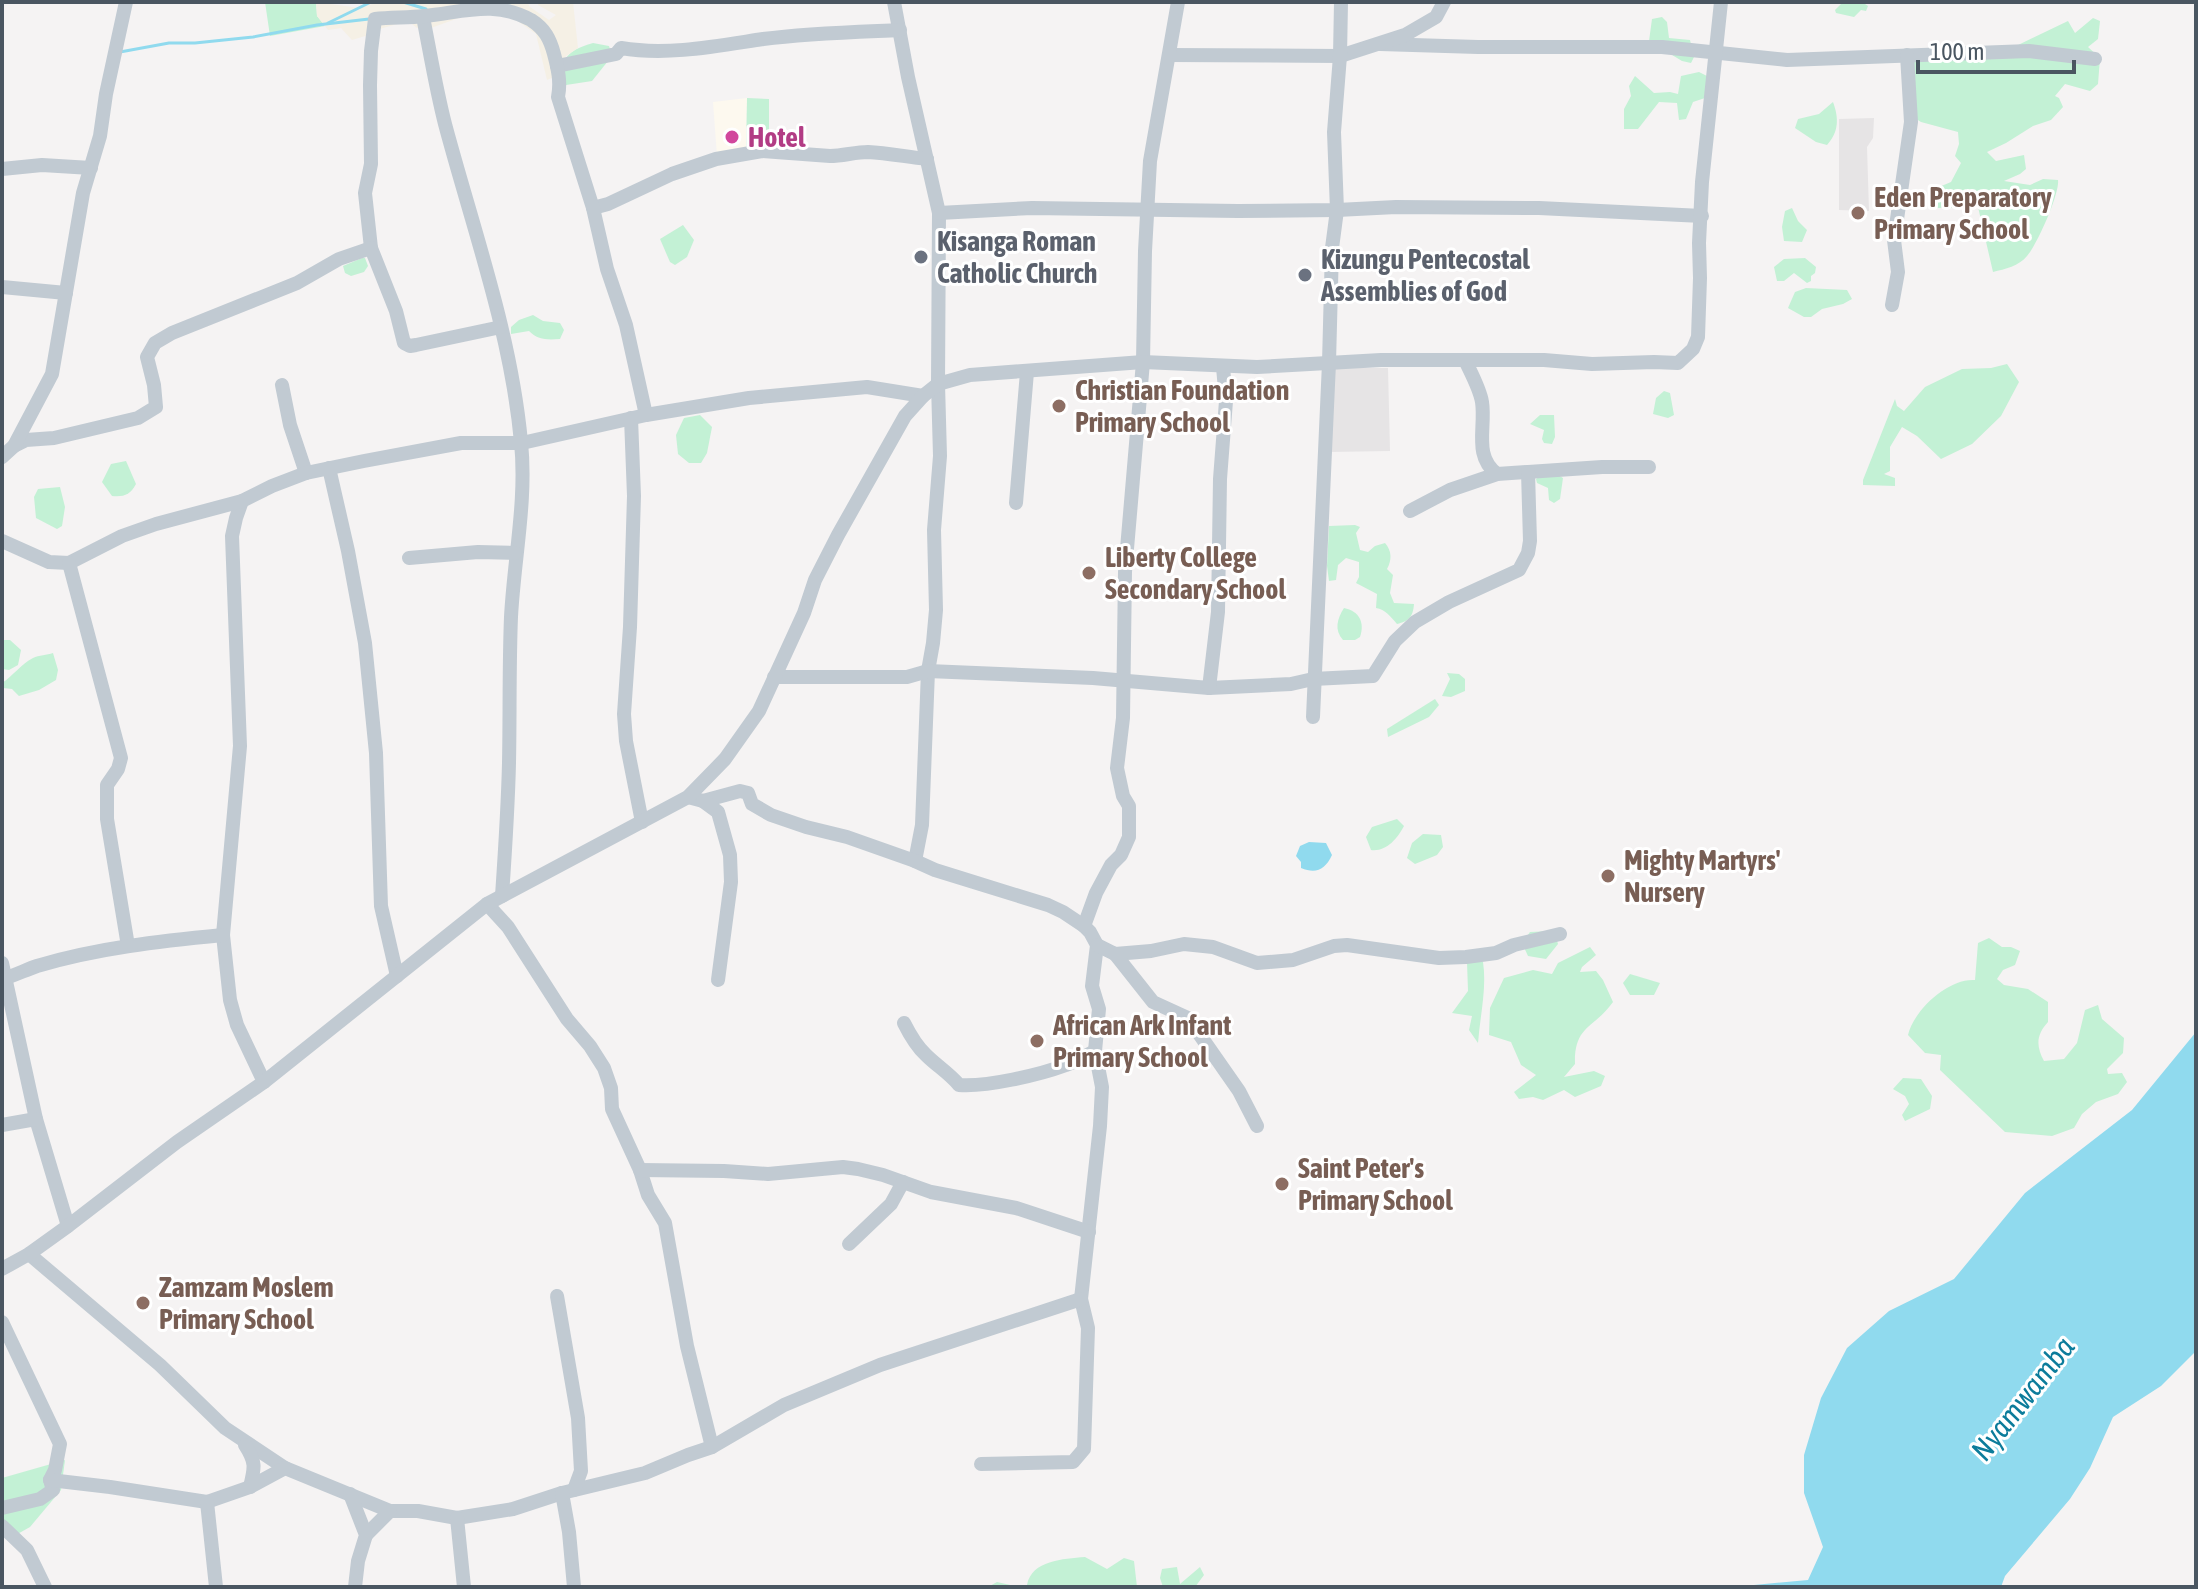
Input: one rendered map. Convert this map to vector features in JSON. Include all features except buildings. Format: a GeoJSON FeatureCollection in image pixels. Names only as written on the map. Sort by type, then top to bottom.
{"type":"FeatureCollection","features":[{"type":"Feature","properties":{"kind":"street"},"geometry":{"type":"LineString","coordinates":[[14,446],[52,374],[83,193],[100,136],[126,2]]}},
{"type":"Feature","properties":{"kind":"street"},"geometry":{"type":"LineString","coordinates":[[894,2],[939,213],[940,456],[934,530],[936,610],[928,671],[922,825],[915,861]]}},
{"type":"Feature","properties":{"kind":"street"},"geometry":{"type":"LineString","coordinates":[[1084,926],[1096,893],[1129,837],[1129,806],[1123,796],[1117,768],[1123,718],[1129,512],[1143,362],[1150,161],[1178,2]]}},
{"type":"Feature","properties":{"kind":"street"},"geometry":{"type":"LineString","coordinates":[[1313,717],[1332,248],[1337,210],[1334,132],[1341,2]]}},
{"type":"Feature","properties":{"kind":"street"},"geometry":{"type":"LineString","coordinates":[[1170,55],[1340,56],[1405,35],[1436,17],[1444,2]]}},
{"type":"Feature","properties":{"kind":"street"},"geometry":{"type":"LineString","coordinates":[[695,799],[759,711],[804,613],[815,580],[905,416],[938,384],[970,375],[1143,362],[1223,367],[1381,360],[1678,363],[1693,349],[1698,337],[1702,182],[1721,2]]}},
{"type":"Feature","properties":{"kind":"street"},"geometry":{"type":"LineString","coordinates":[[501,327],[406,345],[371,248],[365,193],[371,164],[370,74],[375,19],[423,17],[488,3],[520,11],[548,36],[557,66],[558,97],[626,325],[646,415]]}},
{"type":"Feature","properties":{"kind":"street"},"geometry":{"type":"LineString","coordinates":[[423,17],[445,122],[476,225],[501,327],[522,443],[522,495],[515,553],[509,671],[509,764],[502,896]]}},
{"type":"Feature","properties":{"kind":"street"},"geometry":{"type":"LineString","coordinates":[[557,66],[616,54],[621,48],[641,52],[734,45],[814,33],[900,30]]}},
{"type":"Feature","properties":{"kind":"street"},"geometry":{"type":"LineString","coordinates":[[1380,44],[1662,47],[1787,60],[2029,51],[2095,59]]}},
{"type":"Feature","properties":{"kind":"street"},"geometry":{"type":"LineString","coordinates":[[1892,305],[1898,272],[1894,240],[1911,122],[1907,55]]}},
{"type":"Feature","properties":{"kind":"street"},"geometry":{"type":"LineString","coordinates":[[593,208],[626,197],[685,168],[758,151],[830,156],[872,152],[927,159]]}},
{"type":"Feature","properties":{"kind":"street"},"geometry":{"type":"LineString","coordinates":[[2,169],[42,165],[91,168]]}},
{"type":"Feature","properties":{"kind":"street"},"geometry":{"type":"LineString","coordinates":[[939,213],[1032,208],[1148,211],[1396,207],[1539,208],[1702,216]]}},
{"type":"Feature","properties":{"kind":"street"},"geometry":{"type":"LineString","coordinates":[[2,457],[26,440],[73,434],[145,414],[156,407],[147,357],[155,343],[172,333],[297,283],[339,259],[371,248]]}},
{"type":"Feature","properties":{"kind":"street"},"geometry":{"type":"LineString","coordinates":[[2,287],[66,293]]}},
{"type":"Feature","properties":{"kind":"street"},"geometry":{"type":"LineString","coordinates":[[1465,360],[1482,401],[1484,457],[1497,474]]}},
{"type":"Feature","properties":{"kind":"street"},"geometry":{"type":"LineString","coordinates":[[1209,688],[1218,612],[1220,479],[1226,401],[1223,367]]}},
{"type":"Feature","properties":{"kind":"street"},"geometry":{"type":"LineString","coordinates":[[1016,503],[1027,372]]}},
{"type":"Feature","properties":{"kind":"street"},"geometry":{"type":"LineString","coordinates":[[282,385],[290,425],[306,473]]}},
{"type":"Feature","properties":{"kind":"street"},"geometry":{"type":"LineString","coordinates":[[2,541],[49,562],[69,563],[122,536],[242,501],[306,473],[329,468],[461,443],[522,443],[646,415],[749,398],[867,387],[923,396]]}},
{"type":"Feature","properties":{"kind":"street"},"geometry":{"type":"LineString","coordinates":[[631,418],[634,496],[624,714],[626,741],[642,822]]}},
{"type":"Feature","properties":{"kind":"street"},"geometry":{"type":"LineString","coordinates":[[1410,511],[1450,490],[1497,474],[1649,467]]}},
{"type":"Feature","properties":{"kind":"street"},"geometry":{"type":"LineString","coordinates":[[329,468],[365,643],[376,753],[381,906],[397,976]]}},
{"type":"Feature","properties":{"kind":"street"},"geometry":{"type":"LineString","coordinates":[[774,677],[898,677],[928,671],[1209,688],[1373,676],[1395,641],[1415,622],[1449,602],[1519,570],[1530,541],[1528,472]]}},
{"type":"Feature","properties":{"kind":"street"},"geometry":{"type":"LineString","coordinates":[[242,501],[232,536],[240,746],[223,935],[230,1000],[237,1025],[264,1082]]}},
{"type":"Feature","properties":{"kind":"street"},"geometry":{"type":"LineString","coordinates":[[409,558],[478,552],[515,553]]}},
{"type":"Feature","properties":{"kind":"street"},"geometry":{"type":"LineString","coordinates":[[69,563],[121,758],[118,769],[107,785],[107,819],[128,946]]}},
{"type":"Feature","properties":{"kind":"street"},"geometry":{"type":"LineString","coordinates":[[2,1269],[29,1254],[177,1142],[264,1082],[487,904],[642,822],[695,799],[740,791],[748,793],[752,804],[771,815],[847,837],[935,870],[1048,905],[1084,926],[1097,945],[1115,954],[1153,1002],[1188,1018],[1239,1091],[1257,1126]]}},
{"type":"Feature","properties":{"kind":"street"},"geometry":{"type":"LineString","coordinates":[[695,799],[718,812],[731,866],[718,980]]}},
{"type":"Feature","properties":{"kind":"street"},"geometry":{"type":"LineString","coordinates":[[487,904],[508,927],[567,1019],[604,1068],[611,1088],[612,1109],[648,1195],[665,1223],[687,1346],[712,1447]]}},
{"type":"Feature","properties":{"kind":"street"},"geometry":{"type":"LineString","coordinates":[[1115,954],[1184,944],[1213,947],[1257,963],[1293,960],[1334,946],[1347,945],[1439,958],[1466,957],[1496,953],[1514,945],[1560,934]]}},
{"type":"Feature","properties":{"kind":"street"},"geometry":{"type":"LineString","coordinates":[[3,979],[38,966],[128,946],[223,935]]}},
{"type":"Feature","properties":{"kind":"street"},"geometry":{"type":"LineString","coordinates":[[981,1464],[1073,1462],[1084,1449],[1088,1328],[1081,1299],[1102,1087],[1095,1051],[1099,1009],[1092,986],[1097,945]]}},
{"type":"Feature","properties":{"kind":"street"},"geometry":{"type":"LineString","coordinates":[[2,963],[3,979],[36,1119],[68,1226]]}},
{"type":"Feature","properties":{"kind":"street"},"geometry":{"type":"LineString","coordinates":[[904,1023],[927,1057],[959,1085],[981,1086],[1068,1065],[1095,1051]]}},
{"type":"Feature","properties":{"kind":"street"},"geometry":{"type":"LineString","coordinates":[[2,1125],[36,1119]]}},
{"type":"Feature","properties":{"kind":"street"},"geometry":{"type":"LineString","coordinates":[[640,1170],[768,1174],[843,1167],[883,1175],[931,1192],[1016,1208],[1089,1232]]}},
{"type":"Feature","properties":{"kind":"street"},"geometry":{"type":"LineString","coordinates":[[849,1244],[891,1204],[903,1182]]}},
{"type":"Feature","properties":{"kind":"street"},"geometry":{"type":"LineString","coordinates":[[29,1254],[160,1365],[225,1428],[285,1468],[390,1511],[418,1511],[457,1518],[513,1509],[568,1491],[645,1473],[712,1447],[784,1405],[880,1365],[1081,1299]]}},
{"type":"Feature","properties":{"kind":"street"},"geometry":{"type":"LineString","coordinates":[[557,1296],[578,1418],[581,1471],[568,1491],[574,1587]]}},
{"type":"Feature","properties":{"kind":"street"},"geometry":{"type":"LineString","coordinates":[[2,1322],[60,1444],[50,1480],[53,1490],[40,1499],[2,1508]]}},
{"type":"Feature","properties":{"kind":"street"},"geometry":{"type":"LineString","coordinates":[[240,1438],[253,1456],[255,1469],[250,1487]]}},
{"type":"Feature","properties":{"kind":"street"},"geometry":{"type":"LineString","coordinates":[[50,1480],[207,1502],[250,1487],[285,1468]]}},
{"type":"Feature","properties":{"kind":"street"},"geometry":{"type":"LineString","coordinates":[[350,1494],[366,1535]]}},
{"type":"Feature","properties":{"kind":"street"},"geometry":{"type":"LineString","coordinates":[[207,1502],[216,1587]]}},
{"type":"Feature","properties":{"kind":"street"},"geometry":{"type":"LineString","coordinates":[[355,1587],[358,1561],[366,1535],[390,1511]]}},
{"type":"Feature","properties":{"kind":"street"},"geometry":{"type":"LineString","coordinates":[[457,1518],[464,1587]]}},
{"type":"Feature","properties":{"kind":"street"},"geometry":{"type":"LineString","coordinates":[[2,1526],[27,1550],[45,1587]]}},
{"type":"Feature","properties":{"kind":"shaded area"},"geometry":{"type":"Polygon","coordinates":[[[747,98],[746,154],[717,156],[713,102],[747,98]]]}},
{"type":"Feature","properties":{"kind":"shaded area"},"geometry":{"type":"Polygon","coordinates":[[[1874,118],[1873,138],[1867,147],[1869,211],[1839,210],[1839,119],[1874,118]]]}},
{"type":"Feature","properties":{"kind":"shaded area"},"geometry":{"type":"Polygon","coordinates":[[[1330,368],[1388,368],[1390,451],[1329,452],[1330,368]]]}},
{"type":"Feature","properties":{"kind":"green space"},"geometry":{"type":"Polygon","coordinates":[[[265,2],[316,2],[317,16],[325,26],[270,36],[265,2]]]}},
{"type":"Feature","properties":{"kind":"green space"},"geometry":{"type":"Polygon","coordinates":[[[1843,2],[1862,2],[1868,6],[1866,11],[1861,10],[1854,17],[1836,13],[1835,10],[1843,2]]]}},
{"type":"Feature","properties":{"kind":"green space"},"geometry":{"type":"Polygon","coordinates":[[[1662,17],[1667,22],[1669,38],[1690,40],[1694,57],[1691,63],[1682,61],[1649,41],[1652,19],[1662,17]]]}},
{"type":"Feature","properties":{"kind":"green space"},"geometry":{"type":"Polygon","coordinates":[[[2093,18],[2100,21],[2098,39],[2088,47],[2100,58],[2098,84],[2090,91],[2065,84],[2055,96],[2063,107],[2051,120],[2033,126],[1987,152],[1996,161],[2024,155],[2026,169],[2004,181],[2030,185],[2043,179],[2058,180],[2052,207],[2031,250],[2016,265],[1993,272],[1978,207],[1937,208],[1939,187],[1951,182],[1961,163],[1955,156],[1959,144],[1958,132],[1913,117],[1907,55],[2014,47],[2068,21],[2075,33],[2093,18]]]}},
{"type":"Feature","properties":{"kind":"green space"},"geometry":{"type":"Polygon","coordinates":[[[593,43],[609,46],[612,56],[592,81],[566,85],[556,76],[563,63],[574,51],[593,43]]]}},
{"type":"Feature","properties":{"kind":"green space"},"geometry":{"type":"Polygon","coordinates":[[[1699,72],[1709,77],[1705,98],[1693,102],[1686,119],[1679,120],[1677,103],[1659,102],[1638,129],[1624,129],[1624,109],[1631,96],[1629,86],[1635,76],[1654,93],[1678,94],[1681,76],[1699,72]]]}},
{"type":"Feature","properties":{"kind":"green space"},"geometry":{"type":"Polygon","coordinates":[[[747,98],[769,99],[769,142],[746,154],[747,98]]]}},
{"type":"Feature","properties":{"kind":"green space"},"geometry":{"type":"Polygon","coordinates":[[[1833,102],[1837,125],[1827,145],[1816,142],[1795,128],[1798,119],[1819,114],[1833,102]]]}},
{"type":"Feature","properties":{"kind":"green space"},"geometry":{"type":"Polygon","coordinates":[[[1792,208],[1807,230],[1802,242],[1784,241],[1782,227],[1785,211],[1792,208]]]}},
{"type":"Feature","properties":{"kind":"green space"},"geometry":{"type":"Polygon","coordinates":[[[683,225],[694,240],[687,257],[675,265],[670,262],[660,239],[683,225]]]}},
{"type":"Feature","properties":{"kind":"green space"},"geometry":{"type":"Polygon","coordinates":[[[362,258],[368,266],[364,272],[351,276],[345,273],[343,266],[362,258]]]}},
{"type":"Feature","properties":{"kind":"green space"},"geometry":{"type":"Polygon","coordinates":[[[1805,258],[1816,267],[1811,281],[1807,283],[1794,273],[1784,281],[1777,281],[1774,267],[1784,259],[1805,258]]]}},
{"type":"Feature","properties":{"kind":"green space"},"geometry":{"type":"Polygon","coordinates":[[[1806,288],[1847,290],[1852,299],[1822,309],[1811,317],[1804,317],[1788,308],[1795,292],[1806,288]]]}},
{"type":"Feature","properties":{"kind":"green space"},"geometry":{"type":"Polygon","coordinates":[[[533,315],[543,321],[560,323],[564,330],[560,339],[543,339],[529,331],[511,334],[511,327],[519,320],[533,315]]]}},
{"type":"Feature","properties":{"kind":"green space"},"geometry":{"type":"Polygon","coordinates":[[[2007,364],[2019,382],[2001,416],[1972,444],[1941,459],[1917,436],[1902,427],[1890,447],[1890,471],[1884,474],[1895,478],[1895,486],[1863,485],[1895,399],[1897,406],[1904,411],[1925,387],[1962,369],[2007,364]]]}},
{"type":"Feature","properties":{"kind":"green space"},"geometry":{"type":"Polygon","coordinates":[[[1664,391],[1670,393],[1674,415],[1668,418],[1653,414],[1656,398],[1664,391]]]}},
{"type":"Feature","properties":{"kind":"green space"},"geometry":{"type":"Polygon","coordinates":[[[700,415],[712,427],[707,453],[701,463],[689,463],[678,454],[676,435],[684,418],[700,415]]]}},
{"type":"Feature","properties":{"kind":"green space"},"geometry":{"type":"Polygon","coordinates":[[[1540,415],[1554,415],[1555,437],[1552,444],[1544,443],[1544,430],[1530,424],[1540,415]]]}},
{"type":"Feature","properties":{"kind":"green space"},"geometry":{"type":"Polygon","coordinates":[[[126,461],[136,484],[126,494],[112,496],[102,482],[111,464],[126,461]]]}},
{"type":"Feature","properties":{"kind":"green space"},"geometry":{"type":"Polygon","coordinates":[[[1554,473],[1563,478],[1560,499],[1554,503],[1549,500],[1548,488],[1537,483],[1536,479],[1554,473]]]}},
{"type":"Feature","properties":{"kind":"green space"},"geometry":{"type":"Polygon","coordinates":[[[60,487],[65,507],[62,526],[57,529],[36,518],[34,497],[38,489],[60,487]]]}},
{"type":"Feature","properties":{"kind":"green space"},"geometry":{"type":"Polygon","coordinates":[[[1329,526],[1360,527],[1356,533],[1360,550],[1368,552],[1385,543],[1389,549],[1387,569],[1393,575],[1390,593],[1394,603],[1414,604],[1410,618],[1405,621],[1397,624],[1376,608],[1377,594],[1356,583],[1359,562],[1346,558],[1338,565],[1336,580],[1329,581],[1329,526]]]}},
{"type":"Feature","properties":{"kind":"green space"},"geometry":{"type":"Polygon","coordinates":[[[1344,608],[1354,612],[1361,622],[1360,637],[1355,640],[1343,640],[1338,632],[1338,620],[1344,608]]]}},
{"type":"Feature","properties":{"kind":"green space"},"geometry":{"type":"Polygon","coordinates":[[[2,640],[10,640],[21,650],[18,665],[9,670],[2,669],[2,640]]]}},
{"type":"Feature","properties":{"kind":"green space"},"geometry":{"type":"Polygon","coordinates":[[[53,653],[58,670],[56,680],[39,690],[19,696],[12,689],[3,688],[2,683],[29,661],[53,653]]]}},
{"type":"Feature","properties":{"kind":"green space"},"geometry":{"type":"Polygon","coordinates":[[[1447,673],[1459,674],[1465,679],[1465,691],[1451,697],[1442,696],[1450,679],[1447,673]]]}},
{"type":"Feature","properties":{"kind":"green space"},"geometry":{"type":"Polygon","coordinates":[[[1435,699],[1439,705],[1429,717],[1388,737],[1387,729],[1435,699]]]}},
{"type":"Feature","properties":{"kind":"green space"},"geometry":{"type":"Polygon","coordinates":[[[1397,819],[1404,826],[1394,840],[1382,849],[1371,850],[1366,837],[1372,827],[1397,819]]]}},
{"type":"Feature","properties":{"kind":"green space"},"geometry":{"type":"Polygon","coordinates":[[[1423,834],[1441,835],[1443,847],[1437,855],[1415,864],[1407,858],[1412,843],[1423,834]]]}},
{"type":"Feature","properties":{"kind":"green space"},"geometry":{"type":"Polygon","coordinates":[[[1552,931],[1558,944],[1546,959],[1528,956],[1522,943],[1530,932],[1552,931]]]}},
{"type":"Feature","properties":{"kind":"green space"},"geometry":{"type":"Polygon","coordinates":[[[1989,938],[2002,947],[2020,951],[2015,965],[2003,970],[1997,979],[2004,985],[2028,989],[2048,1002],[2048,1022],[2038,1041],[2044,1061],[2064,1059],[2077,1043],[2085,1010],[2098,1005],[2102,1019],[2124,1038],[2123,1053],[2107,1069],[2108,1074],[2122,1073],[2127,1082],[2118,1094],[2096,1102],[2082,1114],[2074,1128],[2052,1136],[2005,1132],[1940,1070],[1941,1055],[1925,1053],[1908,1035],[1917,1016],[1934,997],[1954,984],[1975,980],[1978,943],[1989,938]]]}},
{"type":"Feature","properties":{"kind":"green space"},"geometry":{"type":"Polygon","coordinates":[[[1590,947],[1596,955],[1580,972],[1596,971],[1613,1002],[1582,1034],[1575,1064],[1564,1077],[1594,1071],[1605,1076],[1601,1086],[1575,1097],[1564,1090],[1543,1100],[1533,1097],[1519,1099],[1514,1092],[1536,1075],[1521,1065],[1511,1042],[1489,1035],[1490,1008],[1504,978],[1533,970],[1552,974],[1558,963],[1590,947]]]}},
{"type":"Feature","properties":{"kind":"green space"},"geometry":{"type":"Polygon","coordinates":[[[1467,962],[1483,962],[1484,992],[1478,1043],[1469,1030],[1472,1016],[1452,1013],[1468,991],[1467,962]]]}},
{"type":"Feature","properties":{"kind":"green space"},"geometry":{"type":"Polygon","coordinates":[[[1630,974],[1660,983],[1654,995],[1630,995],[1623,983],[1630,974]]]}},
{"type":"Feature","properties":{"kind":"green space"},"geometry":{"type":"Polygon","coordinates":[[[1903,1078],[1921,1079],[1932,1096],[1930,1109],[1905,1121],[1902,1115],[1909,1104],[1905,1096],[1893,1089],[1903,1078]]]}},
{"type":"Feature","properties":{"kind":"green space"},"geometry":{"type":"Polygon","coordinates":[[[65,1460],[61,1490],[30,1527],[14,1536],[2,1524],[2,1478],[65,1460]]]}},
{"type":"Feature","properties":{"kind":"green space"},"geometry":{"type":"Polygon","coordinates":[[[1085,1557],[1107,1569],[1124,1558],[1134,1561],[1137,1587],[1019,1587],[1027,1585],[1035,1570],[1050,1562],[1085,1557]]]}},
{"type":"Feature","properties":{"kind":"green space"},"geometry":{"type":"Polygon","coordinates":[[[1177,1567],[1180,1584],[1200,1567],[1204,1575],[1195,1587],[1163,1587],[1160,1578],[1162,1569],[1177,1567]]]}},
{"type":"Feature","properties":{"kind":"green space"},"geometry":{"type":"Polygon","coordinates":[[[997,1582],[1019,1587],[988,1587],[997,1582]]]}},
{"type":"Feature","properties":{"kind":"sand"},"geometry":{"type":"Polygon","coordinates":[[[316,2],[360,8],[372,2],[475,2],[478,11],[431,28],[417,28],[408,21],[376,30],[371,39],[365,36],[352,40],[341,28],[328,30],[317,16],[316,2]]]}},
{"type":"Feature","properties":{"kind":"sand"},"geometry":{"type":"Polygon","coordinates":[[[477,2],[527,2],[549,20],[556,15],[538,5],[539,2],[573,2],[578,48],[566,56],[556,76],[547,80],[536,34],[515,19],[477,2]]]}},
{"type":"Feature","properties":{"kind":"water"},"geometry":{"type":"Polygon","coordinates":[[[1309,842],[1326,843],[1332,855],[1320,869],[1311,871],[1301,868],[1296,856],[1300,846],[1309,842]]]}},
{"type":"Feature","properties":{"kind":"water","name":"Nyamwamba"},"geometry":{"type":"Polygon","coordinates":[[[2196,1032],[2196,1351],[2161,1386],[2113,1417],[2090,1468],[2070,1499],[2005,1576],[2001,1587],[1733,1587],[1808,1580],[1823,1547],[1804,1493],[1804,1455],[1821,1398],[1847,1348],[1889,1311],[1954,1279],[2025,1193],[2132,1110],[2196,1032]]]}},
{"type":"Feature","properties":{"kind":"waterway"},"geometry":{"type":"LineString","coordinates":[[328,23],[371,2]]}},
{"type":"Feature","properties":{"kind":"waterway"},"geometry":{"type":"LineString","coordinates":[[403,2],[426,9]]}},
{"type":"Feature","properties":{"kind":"waterway"},"geometry":{"type":"LineString","coordinates":[[500,4],[515,2]]}},
{"type":"Feature","properties":{"kind":"waterway"},"geometry":{"type":"LineString","coordinates":[[120,52],[169,43],[253,37],[369,19]]}},
{"type":"Feature","properties":{"kind":"place","name":"Hotel"},"geometry":{"type":"Point","coordinates":[732,137]}},
{"type":"Feature","properties":{"kind":"place","name":"Eden Preparatory Primary School"},"geometry":{"type":"Point","coordinates":[1858,213]}},
{"type":"Feature","properties":{"kind":"place","name":"Kisanga Roman Catholic Church"},"geometry":{"type":"Point","coordinates":[921,257]}},
{"type":"Feature","properties":{"kind":"place","name":"Kizungu Pentecostal Assemblies of God"},"geometry":{"type":"Point","coordinates":[1305,275]}},
{"type":"Feature","properties":{"kind":"place","name":"Christian Foundation Primary School"},"geometry":{"type":"Point","coordinates":[1059,406]}},
{"type":"Feature","properties":{"kind":"place","name":"Liberty College Secondary School"},"geometry":{"type":"Point","coordinates":[1089,573]}},
{"type":"Feature","properties":{"kind":"place","name":"Mighty Martyrs' Nursery"},"geometry":{"type":"Point","coordinates":[1608,876]}},
{"type":"Feature","properties":{"kind":"place","name":"African Ark Infant Primary School"},"geometry":{"type":"Point","coordinates":[1037,1041]}},
{"type":"Feature","properties":{"kind":"place","name":"Saint Peter's Primary School"},"geometry":{"type":"Point","coordinates":[1282,1184]}},
{"type":"Feature","properties":{"kind":"place","name":"Zamzam Moslem Primary School"},"geometry":{"type":"Point","coordinates":[143,1303]}}]}
